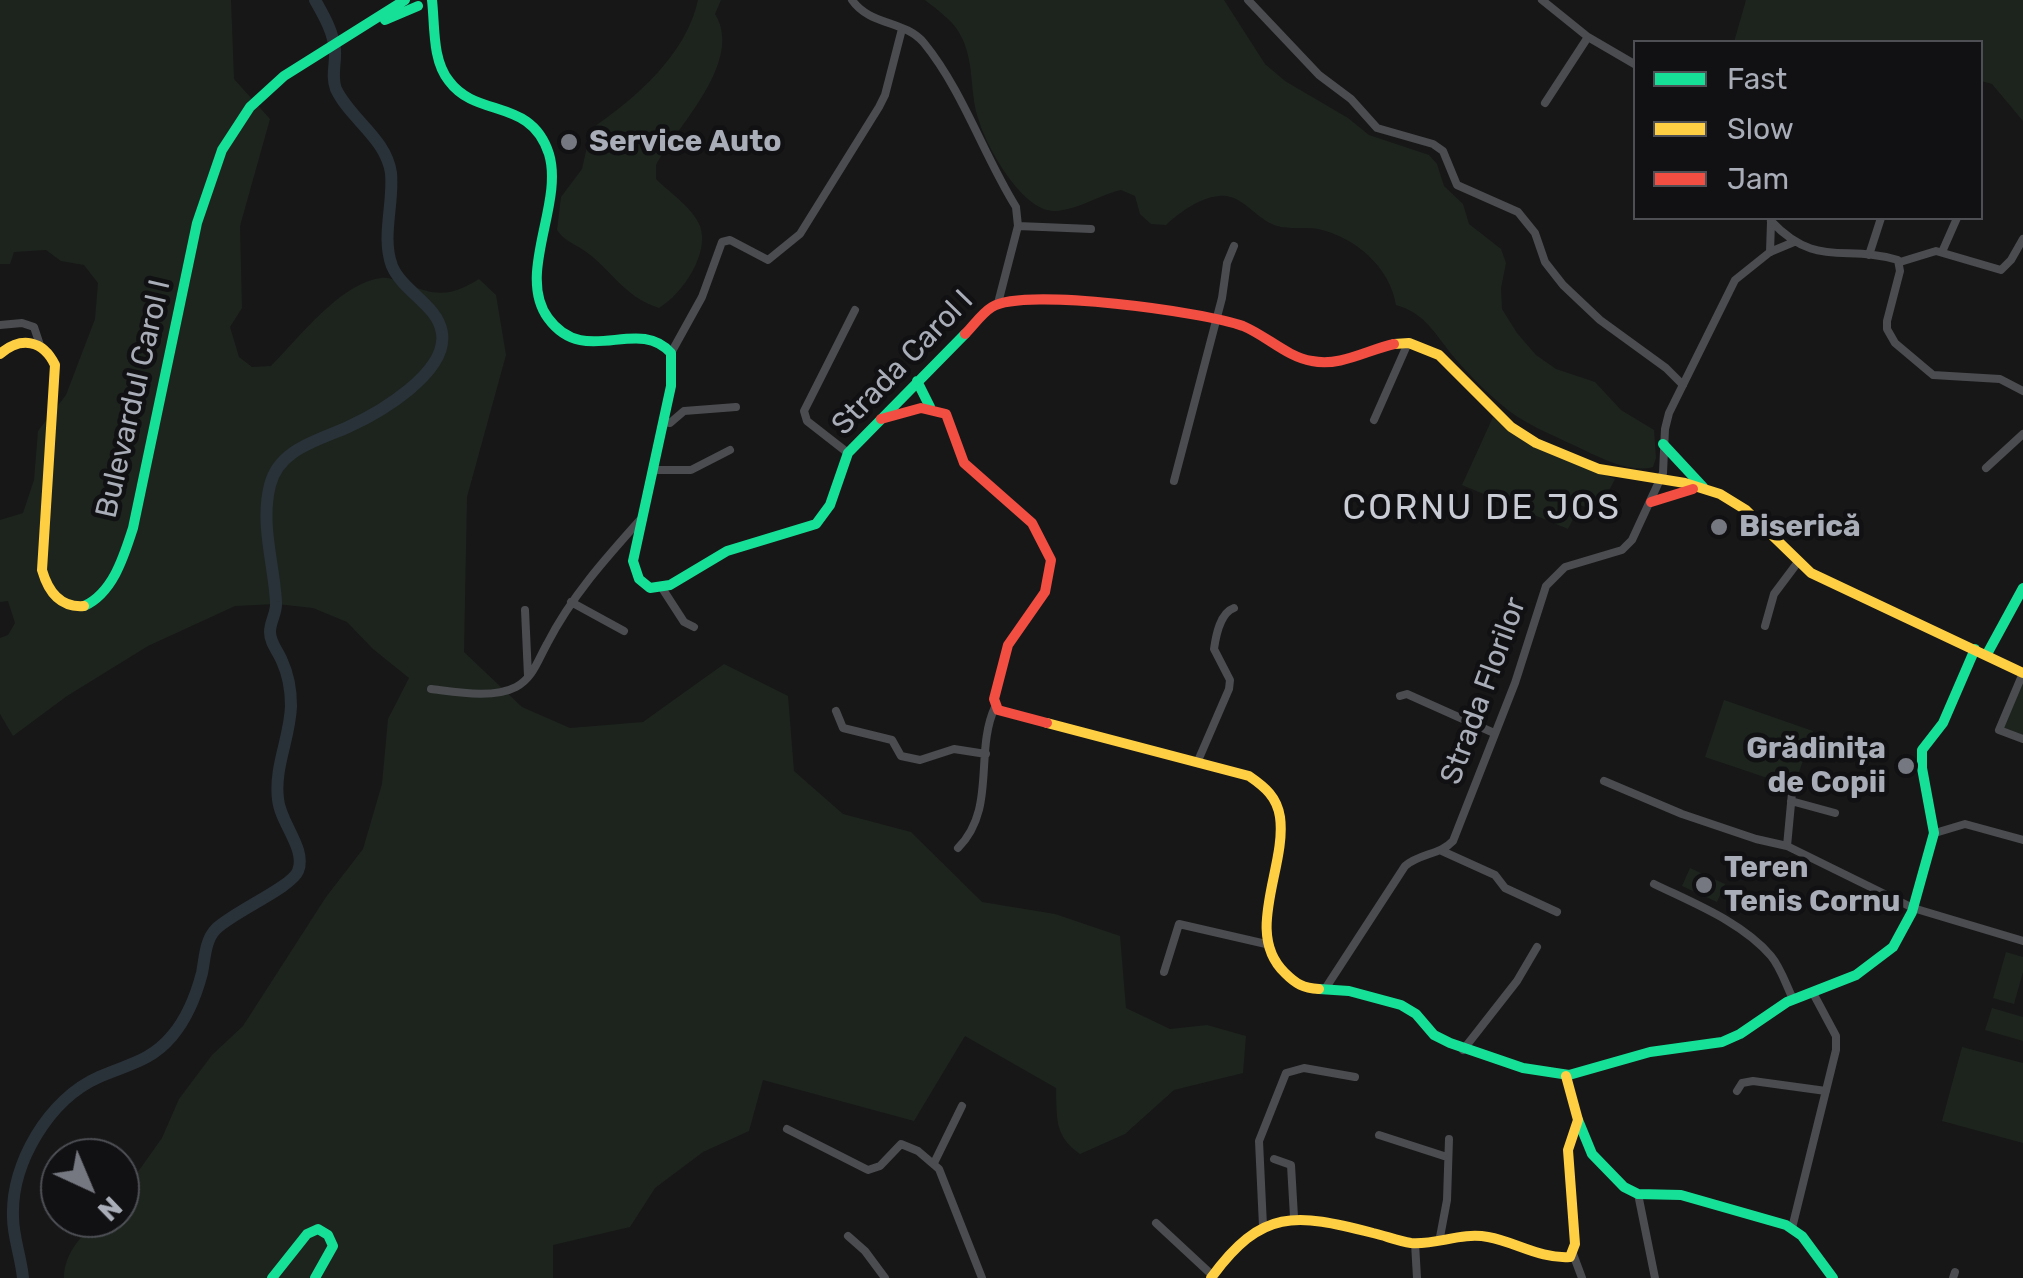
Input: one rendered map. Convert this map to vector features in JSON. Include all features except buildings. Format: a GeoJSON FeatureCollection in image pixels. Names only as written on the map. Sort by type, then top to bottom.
{"type":"FeatureCollection","features":[{"type":"Feature","properties":{"kind":"main road"},"geometry":{"type":"LineString","coordinates":[[362,29],[405,0]]}},
{"type":"Feature","properties":{"kind":"main road"},"geometry":{"type":"LineString","coordinates":[[362,29],[418,5],[427,7],[432,0]]}},
{"type":"Feature","properties":{"kind":"main road"},"geometry":{"type":"LineString","coordinates":[[432,0],[442,66],[454,88],[470,98],[522,116],[539,133],[550,157],[551,196],[537,285],[544,312],[578,340],[595,344],[643,336],[660,341],[671,353],[673,370],[634,552],[634,570],[644,584],[662,588]]}},
{"type":"Feature","properties":{"kind":"main road"},"geometry":{"type":"LineString","coordinates":[[418,5],[435,25]]}},
{"type":"Feature","properties":{"kind":"main road","name":"Bulevardul Carol I"},"geometry":{"type":"LineString","coordinates":[[40,345],[53,358],[56,372],[42,570],[53,597],[78,608],[93,602],[105,589],[136,516],[202,202],[217,159],[251,106],[302,65],[362,29]]}},
{"type":"Feature","properties":{"kind":"main road","name":"Strada Carol I"},"geometry":{"type":"LineString","coordinates":[[662,588],[728,551],[816,524],[830,505],[848,453],[998,303],[1014,300],[1160,309],[1216,318],[1257,332],[1314,362],[1331,361],[1384,344],[1408,343]]}},
{"type":"Feature","properties":{"kind":"main road"},"geometry":{"type":"LineString","coordinates":[[0,354],[17,342],[40,345]]}},
{"type":"Feature","properties":{"kind":"main road"},"geometry":{"type":"LineString","coordinates":[[1408,343],[1437,354],[1510,426],[1528,438],[1606,471],[1704,488],[1744,508],[1798,562],[1830,582],[2023,673]]}},
{"type":"Feature","properties":{"kind":"main road"},"geometry":{"type":"LineString","coordinates":[[918,381],[930,407],[950,418],[964,464],[1032,524],[1050,560],[1045,592],[1008,645],[995,707],[1005,713],[1257,779],[1276,798],[1279,847],[1265,928],[1266,944],[1272,960],[1290,980],[1311,990],[1325,989],[1402,1005],[1417,1015],[1434,1036],[1464,1050],[1566,1076],[1636,1055],[1720,1042],[1747,1030],[1794,998],[1848,981],[1876,965],[1902,934],[1935,833],[1920,754],[1944,724],[1975,649]]}},
{"type":"Feature","properties":{"kind":"main road"},"geometry":{"type":"LineString","coordinates":[[880,419],[930,407]]}},
{"type":"Feature","properties":{"kind":"main road"},"geometry":{"type":"LineString","coordinates":[[1664,444],[1704,488]]}},
{"type":"Feature","properties":{"kind":"main road"},"geometry":{"type":"LineString","coordinates":[[1651,502],[1704,488]]}},
{"type":"Feature","properties":{"kind":"main road"},"geometry":{"type":"LineString","coordinates":[[1987,654],[2023,588]]}},
{"type":"Feature","properties":{"kind":"main road"},"geometry":{"type":"LineString","coordinates":[[1566,1076],[1578,1120],[1596,1160],[1624,1187],[1638,1194],[1682,1195],[1792,1228],[1833,1278]]}},
{"type":"Feature","properties":{"kind":"main road"},"geometry":{"type":"LineString","coordinates":[[1211,1276],[1236,1246],[1263,1226],[1294,1217],[1320,1218],[1415,1243],[1440,1237],[1484,1235],[1566,1258],[1573,1254],[1568,1150],[1578,1120]]}},
{"type":"Feature","properties":{"kind":"main road"},"geometry":{"type":"LineString","coordinates":[[272,1278],[306,1234],[318,1229],[328,1235],[333,1246],[316,1278]]}},
{"type":"Feature","properties":{"kind":"street"},"geometry":{"type":"LineString","coordinates":[[852,0],[872,18],[919,38],[944,72],[1016,207],[1018,226],[998,303]]}},
{"type":"Feature","properties":{"kind":"street"},"geometry":{"type":"LineString","coordinates":[[1248,0],[1319,75],[1351,98],[1377,128],[1438,147],[1457,185],[1518,212],[1536,232],[1545,262],[1563,285],[1683,386]]}},
{"type":"Feature","properties":{"kind":"street"},"geometry":{"type":"LineString","coordinates":[[1542,0],[1588,37],[1633,63]]}},
{"type":"Feature","properties":{"kind":"street"},"geometry":{"type":"LineString","coordinates":[[671,353],[702,298],[722,242],[730,240],[768,260],[800,234],[878,108],[902,29]]}},
{"type":"Feature","properties":{"kind":"street"},"geometry":{"type":"LineString","coordinates":[[1546,103],[1588,37]]}},
{"type":"Feature","properties":{"kind":"street"},"geometry":{"type":"LineString","coordinates":[[1770,220],[1770,252]]}},
{"type":"Feature","properties":{"kind":"street"},"geometry":{"type":"LineString","coordinates":[[1771,220],[1794,242],[1825,254],[1869,255],[1900,262],[1926,252],[1942,252],[2000,270],[2023,240]]}},
{"type":"Feature","properties":{"kind":"street"},"geometry":{"type":"LineString","coordinates":[[1869,255],[1880,220]]}},
{"type":"Feature","properties":{"kind":"street"},"geometry":{"type":"LineString","coordinates":[[1942,252],[1956,220]]}},
{"type":"Feature","properties":{"kind":"street"},"geometry":{"type":"LineString","coordinates":[[1018,226],[1091,229]]}},
{"type":"Feature","properties":{"kind":"street","name":"Strada Florilor"},"geometry":{"type":"LineString","coordinates":[[1442,851],[1458,833],[1521,666],[1546,586],[1565,567],[1628,546],[1660,481],[1667,420],[1729,289],[1743,272],[1770,252],[1794,242]]}},
{"type":"Feature","properties":{"kind":"street"},"geometry":{"type":"LineString","coordinates":[[1174,481],[1234,246]]}},
{"type":"Feature","properties":{"kind":"street"},"geometry":{"type":"LineString","coordinates":[[1900,262],[1887,321],[1895,342],[1933,374],[2000,379],[2023,390]]}},
{"type":"Feature","properties":{"kind":"street"},"geometry":{"type":"LineString","coordinates":[[848,453],[808,421],[804,411],[855,310]]}},
{"type":"Feature","properties":{"kind":"street"},"geometry":{"type":"LineString","coordinates":[[0,325],[34,327],[40,345]]}},
{"type":"Feature","properties":{"kind":"street"},"geometry":{"type":"LineString","coordinates":[[1374,420],[1408,343]]}},
{"type":"Feature","properties":{"kind":"street"},"geometry":{"type":"LineString","coordinates":[[663,422],[671,422],[684,411],[736,408]]}},
{"type":"Feature","properties":{"kind":"street"},"geometry":{"type":"LineString","coordinates":[[1986,468],[2023,434]]}},
{"type":"Feature","properties":{"kind":"street"},"geometry":{"type":"LineString","coordinates":[[653,470],[690,470],[730,450]]}},
{"type":"Feature","properties":{"kind":"street"},"geometry":{"type":"LineString","coordinates":[[431,688],[503,691],[528,678],[572,602],[642,517]]}},
{"type":"Feature","properties":{"kind":"street"},"geometry":{"type":"LineString","coordinates":[[1765,626],[1774,594],[1798,562]]}},
{"type":"Feature","properties":{"kind":"street"},"geometry":{"type":"LineString","coordinates":[[662,588],[684,622],[694,628]]}},
{"type":"Feature","properties":{"kind":"street"},"geometry":{"type":"LineString","coordinates":[[572,602],[624,632]]}},
{"type":"Feature","properties":{"kind":"street"},"geometry":{"type":"LineString","coordinates":[[1196,763],[1229,689],[1230,680],[1214,648],[1227,610],[1234,608]]}},
{"type":"Feature","properties":{"kind":"street"},"geometry":{"type":"LineString","coordinates":[[525,610],[528,678]]}},
{"type":"Feature","properties":{"kind":"street"},"geometry":{"type":"LineString","coordinates":[[2023,673],[1999,730],[2023,739]]}},
{"type":"Feature","properties":{"kind":"street"},"geometry":{"type":"LineString","coordinates":[[1400,696],[1407,694],[1494,733]]}},
{"type":"Feature","properties":{"kind":"street"},"geometry":{"type":"LineString","coordinates":[[958,848],[978,816],[995,707]]}},
{"type":"Feature","properties":{"kind":"street"},"geometry":{"type":"LineString","coordinates":[[836,711],[843,728],[892,740],[901,756],[920,760],[954,749],[986,754]]}},
{"type":"Feature","properties":{"kind":"street"},"geometry":{"type":"LineString","coordinates":[[1604,781],[1682,814],[1756,840],[1787,846],[1913,908],[2023,941]]}},
{"type":"Feature","properties":{"kind":"street"},"geometry":{"type":"LineString","coordinates":[[1787,846],[1791,797],[1835,812]]}},
{"type":"Feature","properties":{"kind":"street"},"geometry":{"type":"LineString","coordinates":[[1935,833],[1966,824],[2023,840]]}},
{"type":"Feature","properties":{"kind":"street"},"geometry":{"type":"LineString","coordinates":[[1325,989],[1404,866],[1418,857],[1442,851],[1494,876],[1505,888],[1557,912]]}},
{"type":"Feature","properties":{"kind":"street"},"geometry":{"type":"LineString","coordinates":[[1654,884],[1759,944],[1772,957],[1794,998]]}},
{"type":"Feature","properties":{"kind":"street"},"geometry":{"type":"LineString","coordinates":[[1164,972],[1179,924],[1266,944]]}},
{"type":"Feature","properties":{"kind":"street"},"geometry":{"type":"LineString","coordinates":[[1464,1050],[1517,982],[1537,947]]}},
{"type":"Feature","properties":{"kind":"street"},"geometry":{"type":"LineString","coordinates":[[1792,1228],[1836,1050],[1836,1036],[1813,993]]}},
{"type":"Feature","properties":{"kind":"street"},"geometry":{"type":"LineString","coordinates":[[1263,1226],[1259,1142],[1286,1073],[1304,1068],[1355,1077]]}},
{"type":"Feature","properties":{"kind":"street"},"geometry":{"type":"LineString","coordinates":[[1737,1091],[1742,1083],[1753,1081],[1826,1091]]}},
{"type":"Feature","properties":{"kind":"street"},"geometry":{"type":"LineString","coordinates":[[934,1163],[962,1106]]}},
{"type":"Feature","properties":{"kind":"street"},"geometry":{"type":"LineString","coordinates":[[787,1129],[868,1170],[880,1166],[901,1144],[934,1163],[942,1174],[982,1278]]}},
{"type":"Feature","properties":{"kind":"street"},"geometry":{"type":"LineString","coordinates":[[1380,1134],[1447,1157]]}},
{"type":"Feature","properties":{"kind":"street"},"geometry":{"type":"LineString","coordinates":[[1440,1237],[1448,1200],[1448,1138]]}},
{"type":"Feature","properties":{"kind":"street"},"geometry":{"type":"LineString","coordinates":[[1274,1159],[1291,1165],[1294,1217]]}},
{"type":"Feature","properties":{"kind":"street"},"geometry":{"type":"LineString","coordinates":[[1638,1194],[1654,1278]]}},
{"type":"Feature","properties":{"kind":"street"},"geometry":{"type":"LineString","coordinates":[[1156,1222],[1211,1276]]}},
{"type":"Feature","properties":{"kind":"street"},"geometry":{"type":"LineString","coordinates":[[848,1236],[885,1278]]}},
{"type":"Feature","properties":{"kind":"street"},"geometry":{"type":"LineString","coordinates":[[1415,1243],[1417,1278]]}},
{"type":"Feature","properties":{"kind":"street"},"geometry":{"type":"LineString","coordinates":[[1573,1254],[1582,1278]]}},
{"type":"Feature","properties":{"kind":"shaded area"},"geometry":{"type":"Polygon","coordinates":[[[0,0],[231,0],[234,79],[270,119],[240,226],[242,308],[230,327],[239,357],[252,367],[271,366],[336,300],[382,278],[442,293],[479,279],[496,295],[506,355],[467,497],[464,652],[522,707],[570,728],[643,722],[724,664],[788,696],[794,771],[843,814],[911,832],[982,902],[1055,914],[1120,936],[1126,1008],[1170,1029],[1207,1025],[1246,1036],[1243,1073],[1174,1090],[1125,1134],[1080,1154],[1061,1133],[1056,1088],[965,1036],[914,1121],[763,1080],[749,1131],[703,1152],[655,1188],[630,1227],[553,1245],[553,1278],[64,1278],[71,1252],[81,1238],[140,1238],[140,1169],[162,1138],[179,1099],[212,1055],[243,1026],[326,897],[363,849],[382,784],[388,719],[409,678],[347,622],[313,608],[277,604],[235,606],[148,646],[67,696],[13,736],[0,714],[0,638],[8,635],[15,623],[8,601],[0,602],[0,520],[23,513],[34,480],[38,431],[66,395],[95,319],[98,283],[84,265],[61,261],[46,250],[14,252],[10,264],[0,264],[0,0]]]}},
{"type":"Feature","properties":{"kind":"shaded area"},"geometry":{"type":"Polygon","coordinates":[[[698,0],[721,0],[715,14],[722,32],[721,52],[705,92],[656,165],[656,179],[696,219],[701,249],[685,283],[659,308],[635,296],[592,256],[560,234],[557,230],[561,197],[582,169],[591,129],[657,74],[683,39],[698,0]]]}},
{"type":"Feature","properties":{"kind":"shaded area"},"geometry":{"type":"Polygon","coordinates":[[[925,0],[1224,0],[1265,64],[1285,81],[1369,135],[1429,155],[1437,164],[1444,186],[1463,204],[1469,224],[1501,249],[1506,263],[1502,309],[1517,333],[1536,355],[1556,369],[1595,382],[1621,410],[1654,430],[1653,467],[1627,467],[1610,462],[1509,411],[1466,370],[1422,319],[1396,305],[1386,278],[1369,256],[1332,233],[1277,226],[1227,196],[1197,203],[1166,225],[1151,224],[1140,214],[1135,196],[1121,190],[1064,210],[1043,209],[1019,190],[998,162],[976,111],[969,58],[959,32],[925,0]]]}},
{"type":"Feature","properties":{"kind":"shaded area"},"geometry":{"type":"Polygon","coordinates":[[[1746,0],[2023,0],[2023,121],[1992,84],[1983,82],[1983,40],[1735,40],[1746,0]]]}},
{"type":"Feature","properties":{"kind":"shaded area"},"geometry":{"type":"Polygon","coordinates":[[[1493,417],[1526,443],[1615,479],[1598,512],[1580,505],[1568,529],[1462,485],[1493,417]]]}},
{"type":"Feature","properties":{"kind":"shaded area"},"geometry":{"type":"Polygon","coordinates":[[[2023,676],[2023,735],[2002,727],[2023,676]]]}},
{"type":"Feature","properties":{"kind":"shaded area"},"geometry":{"type":"Polygon","coordinates":[[[1724,700],[1813,731],[1794,787],[1705,757],[1724,700]]]}},
{"type":"Feature","properties":{"kind":"shaded area","name":"Teren Tenis Cornu"},"geometry":{"type":"Polygon","coordinates":[[[1690,868],[1725,884],[1717,902],[1682,886],[1690,868]]]}},
{"type":"Feature","properties":{"kind":"shaded area"},"geometry":{"type":"Polygon","coordinates":[[[2006,952],[2023,957],[2014,1004],[1993,998],[2006,952]]]}},
{"type":"Feature","properties":{"kind":"shaded area"},"geometry":{"type":"Polygon","coordinates":[[[1992,1008],[2023,1017],[2023,1041],[1985,1030],[1992,1008]]]}},
{"type":"Feature","properties":{"kind":"shaded area"},"geometry":{"type":"Polygon","coordinates":[[[1962,1047],[2023,1063],[2023,1143],[1942,1121],[1962,1047]]]}},
{"type":"Feature","properties":{"kind":"waterway"},"geometry":{"type":"LineString","coordinates":[[23,1278],[13,1225],[14,1196],[36,1135],[81,1087],[147,1057],[164,1045],[191,1006],[212,933],[298,871],[299,854],[278,799],[278,775],[291,706],[286,672],[270,632],[276,602],[266,514],[275,473],[301,448],[361,421],[409,390],[434,363],[441,348],[442,333],[434,314],[392,266],[388,244],[388,161],[336,89],[334,43],[315,0]]}},
{"type":"Feature","properties":{"kind":"traffic: fast"},"geometry":{"type":"LineString","coordinates":[[84,606],[110,583],[133,528],[197,223],[222,150],[250,107],[284,76],[405,0]]}},
{"type":"Feature","properties":{"kind":"traffic: fast"},"geometry":{"type":"LineString","coordinates":[[432,0],[437,53],[449,81],[474,100],[530,124],[549,154],[551,195],[537,281],[539,300],[548,318],[563,333],[578,340],[643,339],[671,353],[671,386],[633,561],[639,579],[650,588],[670,585],[727,551],[816,524],[830,505],[848,453],[965,334]]}},
{"type":"Feature","properties":{"kind":"traffic: fast"},"geometry":{"type":"LineString","coordinates":[[385,20],[418,6]]}},
{"type":"Feature","properties":{"kind":"traffic: fast"},"geometry":{"type":"LineString","coordinates":[[917,381],[930,407]]}},
{"type":"Feature","properties":{"kind":"traffic: fast"},"geometry":{"type":"LineString","coordinates":[[1663,444],[1703,487]]}},
{"type":"Feature","properties":{"kind":"traffic: fast"},"geometry":{"type":"LineString","coordinates":[[1987,654],[2023,588]]}},
{"type":"Feature","properties":{"kind":"traffic: fast"},"geometry":{"type":"LineString","coordinates":[[1319,989],[1349,991],[1401,1005],[1416,1014],[1434,1035],[1450,1043],[1523,1068],[1569,1075],[1650,1052],[1722,1042],[1787,1002],[1856,975],[1893,947],[1912,912],[1934,833],[1922,750],[1943,723],[1975,649]]}},
{"type":"Feature","properties":{"kind":"traffic: fast"},"geometry":{"type":"LineString","coordinates":[[1578,1120],[1592,1154],[1624,1187],[1638,1194],[1681,1195],[1786,1225],[1802,1236],[1833,1278]]}},
{"type":"Feature","properties":{"kind":"traffic: fast"},"geometry":{"type":"LineString","coordinates":[[272,1278],[307,1234],[318,1229],[328,1235],[333,1246],[315,1278]]}},
{"type":"Feature","properties":{"kind":"traffic: slow"},"geometry":{"type":"LineString","coordinates":[[0,354],[16,345],[31,343],[44,350],[55,365],[42,570],[56,597],[84,606]]}},
{"type":"Feature","properties":{"kind":"traffic: slow"},"geometry":{"type":"LineString","coordinates":[[1394,344],[1409,343],[1439,355],[1511,427],[1536,443],[1599,469],[1685,483],[1720,494],[1746,510],[1811,573],[2023,673]]}},
{"type":"Feature","properties":{"kind":"traffic: slow"},"geometry":{"type":"LineString","coordinates":[[1047,723],[1249,776],[1265,789],[1278,810],[1281,836],[1269,899],[1267,939],[1273,957],[1285,973],[1300,985],[1319,989]]}},
{"type":"Feature","properties":{"kind":"traffic: slow"},"geometry":{"type":"LineString","coordinates":[[1211,1278],[1229,1255],[1264,1228],[1301,1220],[1346,1226],[1411,1243],[1488,1237],[1548,1255],[1570,1257],[1575,1244],[1568,1150],[1578,1120],[1566,1076]]}},
{"type":"Feature","properties":{"kind":"traffic: jam"},"geometry":{"type":"LineString","coordinates":[[965,334],[992,307],[1040,300],[1116,304],[1223,320],[1312,361],[1343,360],[1394,344]]}},
{"type":"Feature","properties":{"kind":"traffic: jam"},"geometry":{"type":"LineString","coordinates":[[881,419],[921,408],[946,414],[964,463],[1032,523],[1051,560],[1045,592],[1008,645],[994,699],[998,710],[1047,723]]}},
{"type":"Feature","properties":{"kind":"traffic: jam"},"geometry":{"type":"LineString","coordinates":[[1651,502],[1693,489]]}},
{"type":"Feature","properties":{"kind":"place","name":"Service Auto"},"geometry":{"type":"Point","coordinates":[569,142]}},
{"type":"Feature","properties":{"kind":"place","name":"Biserică"},"geometry":{"type":"Point","coordinates":[1719,527]}},
{"type":"Feature","properties":{"kind":"place","name":"Grădinița de Copii"},"geometry":{"type":"Point","coordinates":[1906,766]}},
{"type":"Feature","properties":{"kind":"place","name":"Teren Tenis Cornu"},"geometry":{"type":"Point","coordinates":[1704,885]}},
{"type":"Feature","properties":{"kind":"district","name":"CORNU DE JOS"},"geometry":{"type":"Point","coordinates":[1482,509]}}]}
